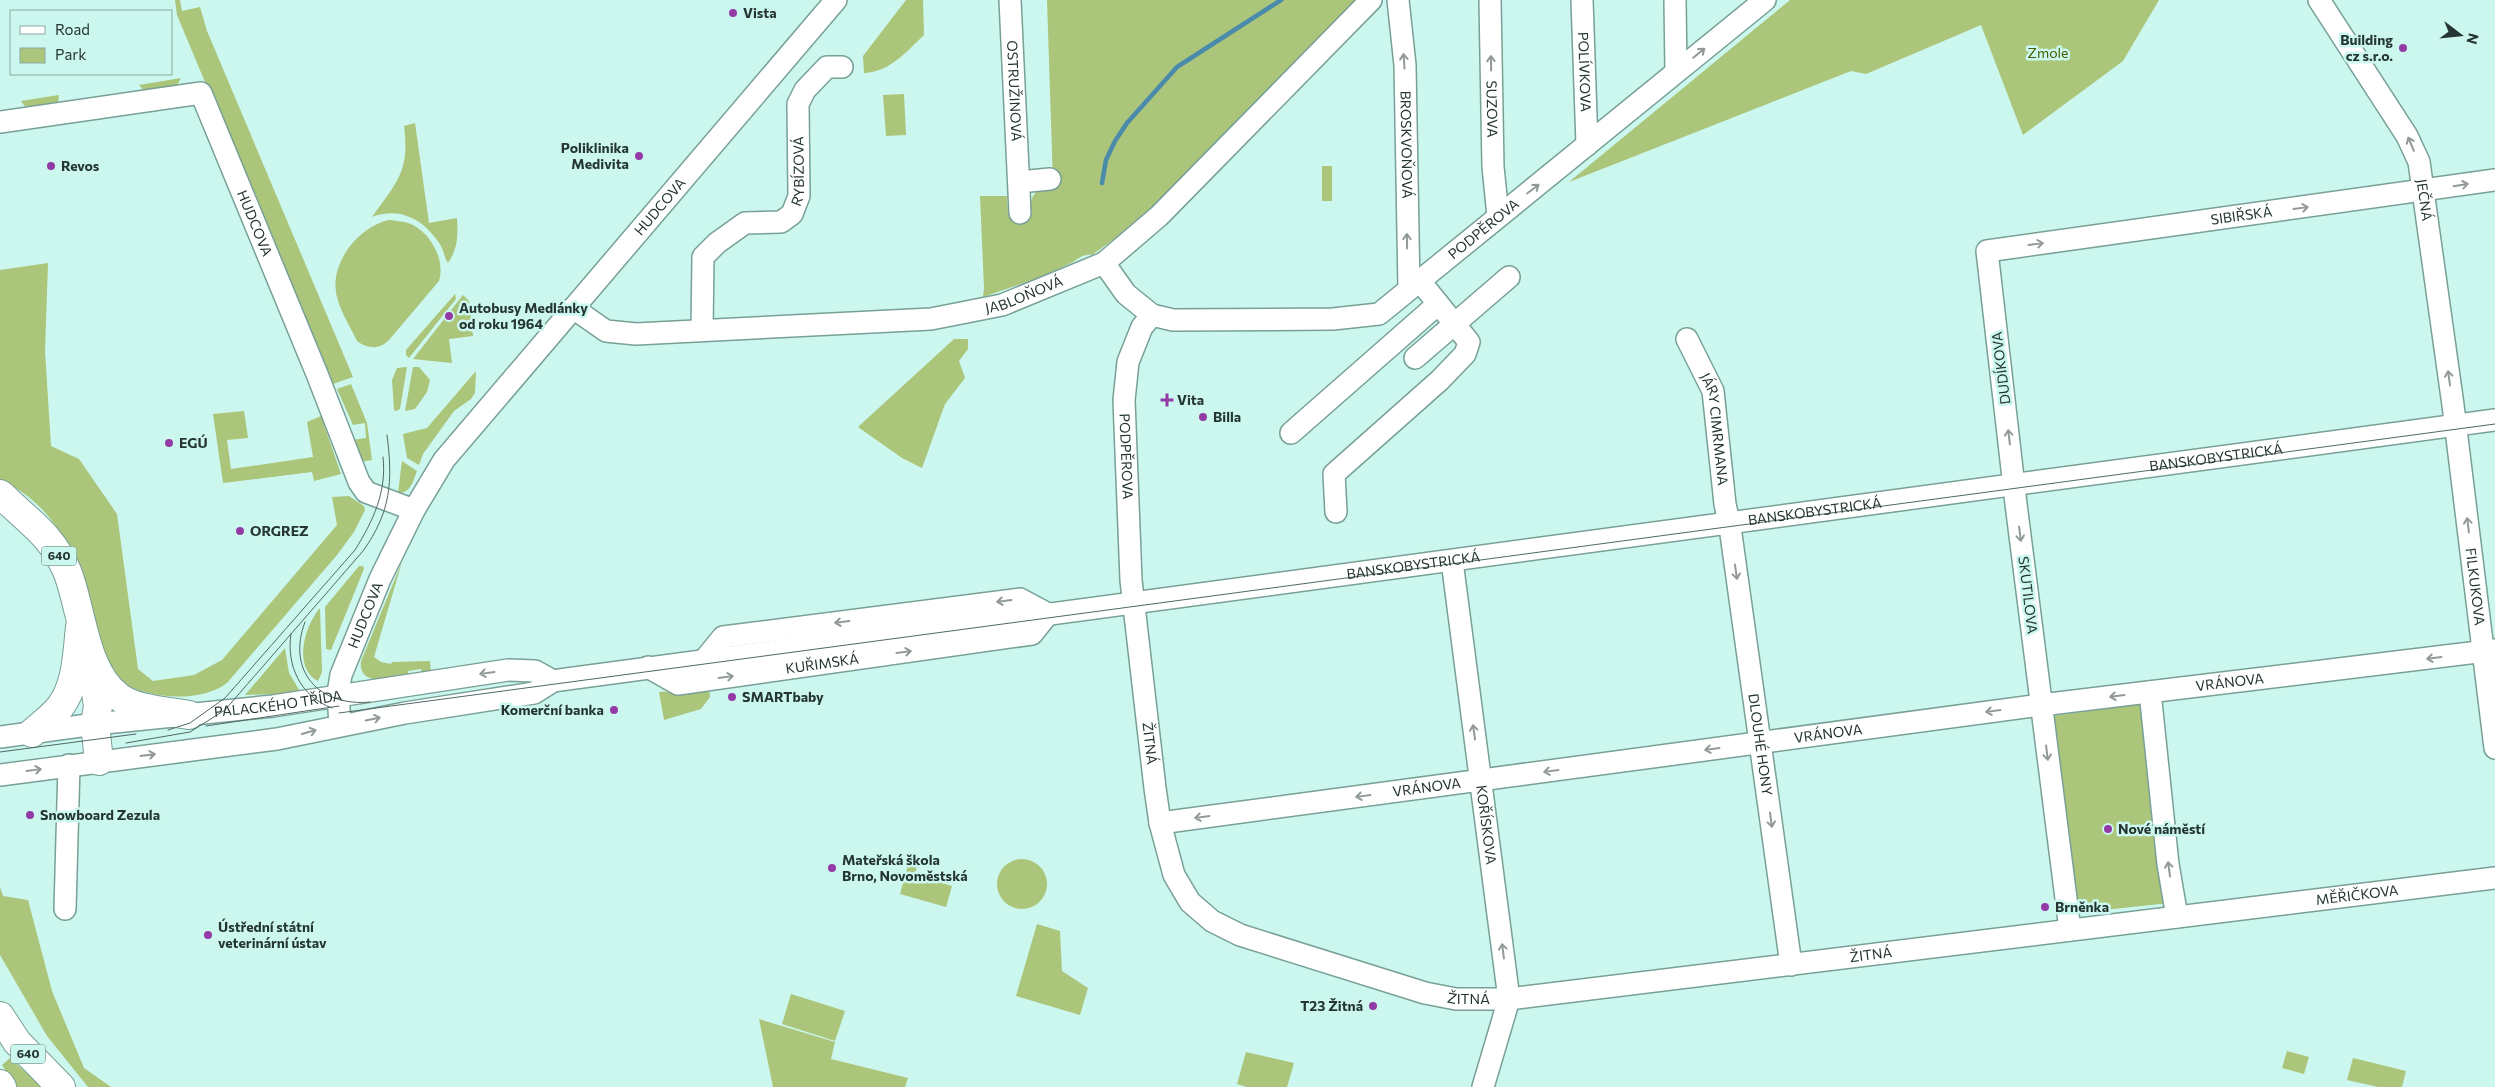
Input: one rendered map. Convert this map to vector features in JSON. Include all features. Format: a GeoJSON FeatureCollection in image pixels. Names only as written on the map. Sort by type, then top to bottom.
{"type":"FeatureCollection","features":[{"type":"Feature","properties":{"kind":"highway","name":"640"},"geometry":{"type":"LineString","coordinates":[[4,501],[40,529],[61,560],[72,585],[82,641],[98,706],[95,724],[100,761]]}},
{"type":"Feature","properties":{"kind":"highway"},"geometry":{"type":"LineString","coordinates":[[82,641],[106,683],[118,697],[138,705],[189,715]]}},
{"type":"Feature","properties":{"kind":"highway"},"geometry":{"type":"LineString","coordinates":[[32,733],[60,707],[66,696],[72,682],[82,641]]}},
{"type":"Feature","properties":{"kind":"highway","name":"640"},"geometry":{"type":"LineString","coordinates":[[0,1016],[17,1042],[62,1087]]}},
{"type":"Feature","properties":{"kind":"street","name":"HUDCOVA"},"geometry":{"type":"LineString","coordinates":[[340,725],[338,696],[341,675],[380,579],[414,510],[444,460],[836,0]]}},
{"type":"Feature","properties":{"kind":"street","name":"OSTRUŽINOVÁ"},"geometry":{"type":"LineString","coordinates":[[1010,0],[1020,213]]}},
{"type":"Feature","properties":{"kind":"street","name":"JABLOŇOVÁ"},"geometry":{"type":"LineString","coordinates":[[574,308],[606,331],[636,334],[702,329],[884,322],[948,317],[1024,298],[1104,263],[1159,216],[1371,0]]}},
{"type":"Feature","properties":{"kind":"street","name":"BROSKVOŇOVÁ"},"geometry":{"type":"LineString","coordinates":[[1398,0],[1405,65],[1414,285]]}},
{"type":"Feature","properties":{"kind":"street","name":"SUZOVA"},"geometry":{"type":"LineString","coordinates":[[1490,0],[1493,167],[1498,216]]}},
{"type":"Feature","properties":{"kind":"street","name":"POLÍVKOVA"},"geometry":{"type":"LineString","coordinates":[[1582,0],[1587,145]]}},
{"type":"Feature","properties":{"kind":"street"},"geometry":{"type":"LineString","coordinates":[[1675,0],[1676,72]]}},
{"type":"Feature","properties":{"kind":"street","name":"JEČNÁ"},"geometry":{"type":"LineString","coordinates":[[2320,0],[2407,136],[2418,162],[2424,190],[2455,426]]}},
{"type":"Feature","properties":{"kind":"street","name":"PODPĚROVA"},"geometry":{"type":"LineString","coordinates":[[1104,263],[1126,294],[1152,315],[1173,320],[1333,320],[1379,314],[1763,1]]}},
{"type":"Feature","properties":{"kind":"street","name":"RYBÍZOVÁ"},"geometry":{"type":"LineString","coordinates":[[702,329],[703,257],[717,243],[745,224],[781,222],[792,214],[799,196],[798,104],[805,90],[827,67],[842,67]]}},
{"type":"Feature","properties":{"kind":"street","name":"HUDCOVA"},"geometry":{"type":"LineString","coordinates":[[0,122],[201,93],[318,374],[359,482],[366,492],[414,510]]}},
{"type":"Feature","properties":{"kind":"street"},"geometry":{"type":"LineString","coordinates":[[1019,182],[1050,179]]}},
{"type":"Feature","properties":{"kind":"street","name":"SIBIŘSKÁ"},"geometry":{"type":"LineString","coordinates":[[1987,251],[2495,180]]}},
{"type":"Feature","properties":{"kind":"street","name":"DUDÍKOVA"},"geometry":{"type":"LineString","coordinates":[[1987,251],[2015,485]]}},
{"type":"Feature","properties":{"kind":"street"},"geometry":{"type":"LineString","coordinates":[[1415,358],[1456,325],[1509,277]]}},
{"type":"Feature","properties":{"kind":"street"},"geometry":{"type":"LineString","coordinates":[[1336,512],[1334,474],[1440,380],[1465,354],[1469,342],[1438,304],[1414,285]]}},
{"type":"Feature","properties":{"kind":"street"},"geometry":{"type":"LineString","coordinates":[[1291,433],[1438,304]]}},
{"type":"Feature","properties":{"kind":"street","name":"PODPĚROVA"},"geometry":{"type":"LineString","coordinates":[[1134,603],[1124,400],[1128,362],[1142,327],[1152,315]]}},
{"type":"Feature","properties":{"kind":"street","name":"JÁRY CIMRMANA"},"geometry":{"type":"LineString","coordinates":[[1687,339],[1714,392],[1725,504],[1730,524]]}},
{"type":"Feature","properties":{"kind":"street","name":"BANSKOBYSTRICKÁ"},"geometry":{"type":"LineString","coordinates":[[1134,603],[2495,420]]}},
{"type":"Feature","properties":{"kind":"street","name":"FILKUKOVA"},"geometry":{"type":"LineString","coordinates":[[2455,426],[2489,651],[2495,748]]}},
{"type":"Feature","properties":{"kind":"street","name":"SKUTILOVA"},"geometry":{"type":"LineString","coordinates":[[2015,485],[2041,705]]}},
{"type":"Feature","properties":{"kind":"street","name":"DLOUHÉ HONY"},"geometry":{"type":"LineString","coordinates":[[1730,524],[1791,965]]}},
{"type":"Feature","properties":{"kind":"street","name":"KOŘÍSKOVA"},"geometry":{"type":"LineString","coordinates":[[1452,561],[1509,999],[1483,1087]]}},
{"type":"Feature","properties":{"kind":"street","name":"KUŘIMSKÁ"},"geometry":{"type":"LineString","coordinates":[[648,667],[1134,603]]}},
{"type":"Feature","properties":{"kind":"street","name":"ŽITNÁ"},"geometry":{"type":"LineString","coordinates":[[1134,603],[1160,823],[1174,876],[1190,902],[1219,925],[1260,943],[1417,991],[1456,999],[1509,999],[2070,930]]}},
{"type":"Feature","properties":{"kind":"street","name":"KUŘIMSKÁ"},"geometry":{"type":"LineString","coordinates":[[648,667],[678,684],[1032,634],[1048,614]]}},
{"type":"Feature","properties":{"kind":"street","name":"VRÁNOVA"},"geometry":{"type":"LineString","coordinates":[[1160,823],[2041,705],[2489,651]]}},
{"type":"Feature","properties":{"kind":"street","name":"PALACKÉHO TŘÍDA"},"geometry":{"type":"LineString","coordinates":[[0,775],[68,764],[277,739],[340,725],[534,693],[553,681],[648,667]]}},
{"type":"Feature","properties":{"kind":"street","name":"PALACKÉHO TŘÍDA"},"geometry":{"type":"LineString","coordinates":[[0,737],[338,696],[407,684],[513,670],[536,671],[553,681]]}},
{"type":"Feature","properties":{"kind":"street"},"geometry":{"type":"LineString","coordinates":[[2041,705],[2070,930],[2177,917],[2167,855],[2150,692]]}},
{"type":"Feature","properties":{"kind":"street"},"geometry":{"type":"LineString","coordinates":[[65,909],[68,764]]}},
{"type":"Feature","properties":{"kind":"street","name":"MĚŘIČKOVA"},"geometry":{"type":"LineString","coordinates":[[2177,917],[2495,878]]}},
{"type":"Feature","properties":{"kind":"green space"},"geometry":{"type":"Polygon","coordinates":[[[175,0],[180,0],[182,11],[200,7],[207,31],[353,377],[330,385],[352,440],[366,438],[365,423],[353,425],[337,389],[351,384],[367,423],[372,460],[355,463],[311,336],[177,15],[175,0]]]}},
{"type":"Feature","properties":{"kind":"green space"},"geometry":{"type":"Polygon","coordinates":[[[906,0],[923,0],[924,35],[890,65],[873,72],[864,73],[863,56],[906,0]]]}},
{"type":"Feature","properties":{"kind":"green space"},"geometry":{"type":"Polygon","coordinates":[[[1047,0],[1359,0],[1154,210],[1092,255],[1083,256],[1039,277],[983,297],[980,196],[1007,196],[1008,214],[1030,214],[1031,202],[1035,194],[1042,187],[1053,183],[1047,0]]]}},
{"type":"Feature","properties":{"kind":"green space","name":"Zmole"},"geometry":{"type":"Polygon","coordinates":[[[1790,0],[2159,0],[2123,61],[2023,135],[1981,25],[1866,74],[1851,71],[1569,182],[1790,0]]]}},
{"type":"Feature","properties":{"kind":"green space"},"geometry":{"type":"Polygon","coordinates":[[[181,78],[176,88],[146,93],[139,85],[181,78]]]}},
{"type":"Feature","properties":{"kind":"green space"},"geometry":{"type":"Polygon","coordinates":[[[904,94],[906,135],[886,136],[883,95],[904,94]]]}},
{"type":"Feature","properties":{"kind":"green space"},"geometry":{"type":"Polygon","coordinates":[[[59,95],[55,106],[27,109],[21,101],[59,95]]]}},
{"type":"Feature","properties":{"kind":"green space"},"geometry":{"type":"Polygon","coordinates":[[[415,123],[429,223],[457,218],[457,242],[448,263],[435,237],[428,229],[412,218],[393,213],[372,217],[400,175],[405,154],[404,126],[415,123]]]}},
{"type":"Feature","properties":{"kind":"green space"},"geometry":{"type":"Polygon","coordinates":[[[1322,166],[1332,166],[1332,201],[1322,201],[1322,166]]]}},
{"type":"Feature","properties":{"kind":"green space"},"geometry":{"type":"Polygon","coordinates":[[[389,220],[408,223],[423,232],[434,246],[438,255],[441,272],[439,281],[389,340],[381,346],[369,347],[357,341],[345,317],[337,298],[336,280],[343,257],[358,237],[368,229],[389,220]]]}},
{"type":"Feature","properties":{"kind":"green space"},"geometry":{"type":"Polygon","coordinates":[[[48,263],[45,351],[51,446],[79,459],[117,514],[138,669],[153,681],[194,675],[222,660],[337,525],[332,497],[349,496],[364,506],[365,510],[354,532],[337,555],[227,683],[208,693],[186,696],[163,696],[137,690],[109,677],[86,592],[76,564],[63,538],[47,515],[26,495],[0,480],[0,270],[48,263]]]}},
{"type":"Feature","properties":{"kind":"green space"},"geometry":{"type":"Polygon","coordinates":[[[455,294],[456,299],[409,358],[406,355],[406,350],[455,294]]]}},
{"type":"Feature","properties":{"kind":"green space"},"geometry":{"type":"Polygon","coordinates":[[[463,295],[469,301],[473,336],[449,339],[452,363],[413,359],[463,295]]]}},
{"type":"Feature","properties":{"kind":"green space"},"geometry":{"type":"Polygon","coordinates":[[[954,339],[968,339],[968,349],[959,361],[965,378],[945,404],[922,468],[902,458],[858,427],[954,339]]]}},
{"type":"Feature","properties":{"kind":"green space"},"geometry":{"type":"Polygon","coordinates":[[[407,367],[400,409],[396,411],[394,410],[392,380],[397,368],[407,367]]]}},
{"type":"Feature","properties":{"kind":"green space"},"geometry":{"type":"Polygon","coordinates":[[[413,367],[419,367],[430,380],[427,392],[415,409],[405,411],[413,367]]]}},
{"type":"Feature","properties":{"kind":"green space"},"geometry":{"type":"Polygon","coordinates":[[[476,371],[475,393],[471,399],[454,411],[423,454],[419,465],[407,458],[403,434],[427,428],[476,371]]]}},
{"type":"Feature","properties":{"kind":"green space"},"geometry":{"type":"Polygon","coordinates":[[[244,411],[248,438],[227,440],[231,469],[313,457],[307,422],[321,416],[341,474],[314,481],[312,472],[223,483],[213,414],[244,411]]]}},
{"type":"Feature","properties":{"kind":"green space"},"geometry":{"type":"Polygon","coordinates":[[[402,461],[417,471],[409,489],[398,493],[402,461]]]}},
{"type":"Feature","properties":{"kind":"green space"},"geometry":{"type":"Polygon","coordinates":[[[402,562],[374,657],[381,662],[391,664],[392,662],[430,661],[431,672],[422,673],[421,669],[408,671],[408,675],[393,678],[370,678],[365,675],[361,661],[402,562]]]}},
{"type":"Feature","properties":{"kind":"green space"},"geometry":{"type":"Polygon","coordinates":[[[359,566],[363,566],[364,569],[331,650],[326,649],[325,607],[359,566]]]}},
{"type":"Feature","properties":{"kind":"green space"},"geometry":{"type":"Polygon","coordinates":[[[320,608],[322,672],[318,681],[310,675],[305,666],[303,656],[306,635],[320,608]]]}},
{"type":"Feature","properties":{"kind":"green space"},"geometry":{"type":"Polygon","coordinates":[[[285,648],[289,673],[301,693],[245,695],[285,648]]]}},
{"type":"Feature","properties":{"kind":"green space"},"geometry":{"type":"Polygon","coordinates":[[[709,689],[710,697],[701,709],[664,720],[659,692],[709,689]]]}},
{"type":"Feature","properties":{"kind":"green space"},"geometry":{"type":"Polygon","coordinates":[[[2146,703],[2169,903],[2086,912],[2072,898],[2046,717],[2146,703]]]}},
{"type":"Feature","properties":{"kind":"green space"},"geometry":{"type":"Polygon","coordinates":[[[1022,859],[1031,861],[1042,870],[1047,884],[1045,893],[1036,904],[1022,909],[1013,907],[1002,898],[997,884],[999,875],[1008,864],[1022,859]]]}},
{"type":"Feature","properties":{"kind":"green space"},"geometry":{"type":"Polygon","coordinates":[[[909,862],[917,865],[915,875],[952,886],[946,907],[900,894],[909,862]]]}},
{"type":"Feature","properties":{"kind":"green space"},"geometry":{"type":"Polygon","coordinates":[[[0,887],[3,896],[28,900],[52,991],[84,1068],[111,1087],[88,1087],[47,1036],[0,955],[0,887]]]}},
{"type":"Feature","properties":{"kind":"green space"},"geometry":{"type":"Polygon","coordinates":[[[1037,924],[1060,931],[1062,971],[1088,988],[1080,1015],[1016,996],[1037,924]]]}},
{"type":"Feature","properties":{"kind":"green space"},"geometry":{"type":"Polygon","coordinates":[[[791,994],[845,1011],[835,1041],[782,1024],[791,994]]]}},
{"type":"Feature","properties":{"kind":"green space"},"geometry":{"type":"Polygon","coordinates":[[[759,1019],[835,1042],[831,1059],[908,1078],[905,1087],[773,1087],[759,1019]]]}},
{"type":"Feature","properties":{"kind":"green space"},"geometry":{"type":"Polygon","coordinates":[[[2287,1051],[2309,1057],[2304,1074],[2282,1068],[2287,1051]]]}},
{"type":"Feature","properties":{"kind":"green space"},"geometry":{"type":"Polygon","coordinates":[[[1246,1052],[1294,1063],[1287,1087],[1247,1087],[1237,1084],[1246,1052]]]}},
{"type":"Feature","properties":{"kind":"green space"},"geometry":{"type":"Polygon","coordinates":[[[10,1058],[42,1087],[17,1087],[2,1065],[10,1058]]]}},
{"type":"Feature","properties":{"kind":"green space"},"geometry":{"type":"Polygon","coordinates":[[[2353,1058],[2406,1071],[2402,1087],[2378,1087],[2347,1080],[2353,1058]]]}},
{"type":"Feature","properties":{"kind":"waterway"},"geometry":{"type":"LineString","coordinates":[[1102,183],[1106,160],[1115,141],[1127,123],[1177,67],[1281,0]]}},
{"type":"Feature","properties":{"kind":"tram line"},"geometry":{"type":"LineString","coordinates":[[339,713],[2495,424]]}},
{"type":"Feature","properties":{"kind":"tram line"},"geometry":{"type":"LineString","coordinates":[[126,743],[190,732],[225,710],[363,551],[379,523],[388,496],[390,467],[387,435]]}},
{"type":"Feature","properties":{"kind":"tram line"},"geometry":{"type":"LineString","coordinates":[[168,730],[190,723],[225,698],[355,550],[368,528],[381,494],[384,470],[383,457]]}},
{"type":"Feature","properties":{"kind":"tram line"},"geometry":{"type":"LineString","coordinates":[[305,622],[300,640],[300,656],[304,671],[312,683],[322,692],[336,699],[352,702],[370,702]]}},
{"type":"Feature","properties":{"kind":"tram line"},"geometry":{"type":"LineString","coordinates":[[291,634],[291,658],[298,679],[312,696],[332,708]]}},
{"type":"Feature","properties":{"kind":"tram line"},"geometry":{"type":"LineString","coordinates":[[206,726],[339,706]]}},
{"type":"Feature","properties":{"kind":"tram line"},"geometry":{"type":"LineString","coordinates":[[0,752],[136,734]]}},
{"type":"Feature","properties":{"kind":"place","name":"Vista"},"geometry":{"type":"Point","coordinates":[733,13]}},
{"type":"Feature","properties":{"kind":"place","name":"Building cz s.r.o."},"geometry":{"type":"Point","coordinates":[2403,48]}},
{"type":"Feature","properties":{"kind":"place","name":"Poliklinika Medivita"},"geometry":{"type":"Point","coordinates":[639,156]}},
{"type":"Feature","properties":{"kind":"place","name":"Revos"},"geometry":{"type":"Point","coordinates":[51,166]}},
{"type":"Feature","properties":{"kind":"place","name":"Autobusy Medlánky od roku 1964"},"geometry":{"type":"Point","coordinates":[449,316]}},
{"type":"Feature","properties":{"kind":"place","name":"Vita"},"geometry":{"type":"Point","coordinates":[1167,400]}},
{"type":"Feature","properties":{"kind":"place","name":"Billa"},"geometry":{"type":"Point","coordinates":[1203,417]}},
{"type":"Feature","properties":{"kind":"place","name":"EGÚ"},"geometry":{"type":"Point","coordinates":[169,443]}},
{"type":"Feature","properties":{"kind":"place","name":"ORGREZ"},"geometry":{"type":"Point","coordinates":[240,531]}},
{"type":"Feature","properties":{"kind":"place","name":"SMARTbaby"},"geometry":{"type":"Point","coordinates":[732,697]}},
{"type":"Feature","properties":{"kind":"place","name":"Komerční banka"},"geometry":{"type":"Point","coordinates":[614,710]}},
{"type":"Feature","properties":{"kind":"place","name":"Snowboard Zezula"},"geometry":{"type":"Point","coordinates":[30,815]}},
{"type":"Feature","properties":{"kind":"place","name":"Nové náměstí"},"geometry":{"type":"Point","coordinates":[2108,829]}},
{"type":"Feature","properties":{"kind":"place","name":"Mateřská škola Brno, Novoměstská"},"geometry":{"type":"Point","coordinates":[832,868]}},
{"type":"Feature","properties":{"kind":"place","name":"Brněnka"},"geometry":{"type":"Point","coordinates":[2045,907]}},
{"type":"Feature","properties":{"kind":"place","name":"Ústřední státní veterinární ústav"},"geometry":{"type":"Point","coordinates":[208,935]}},
{"type":"Feature","properties":{"kind":"place","name":"T23 Žitná"},"geometry":{"type":"Point","coordinates":[1373,1006]}}]}
